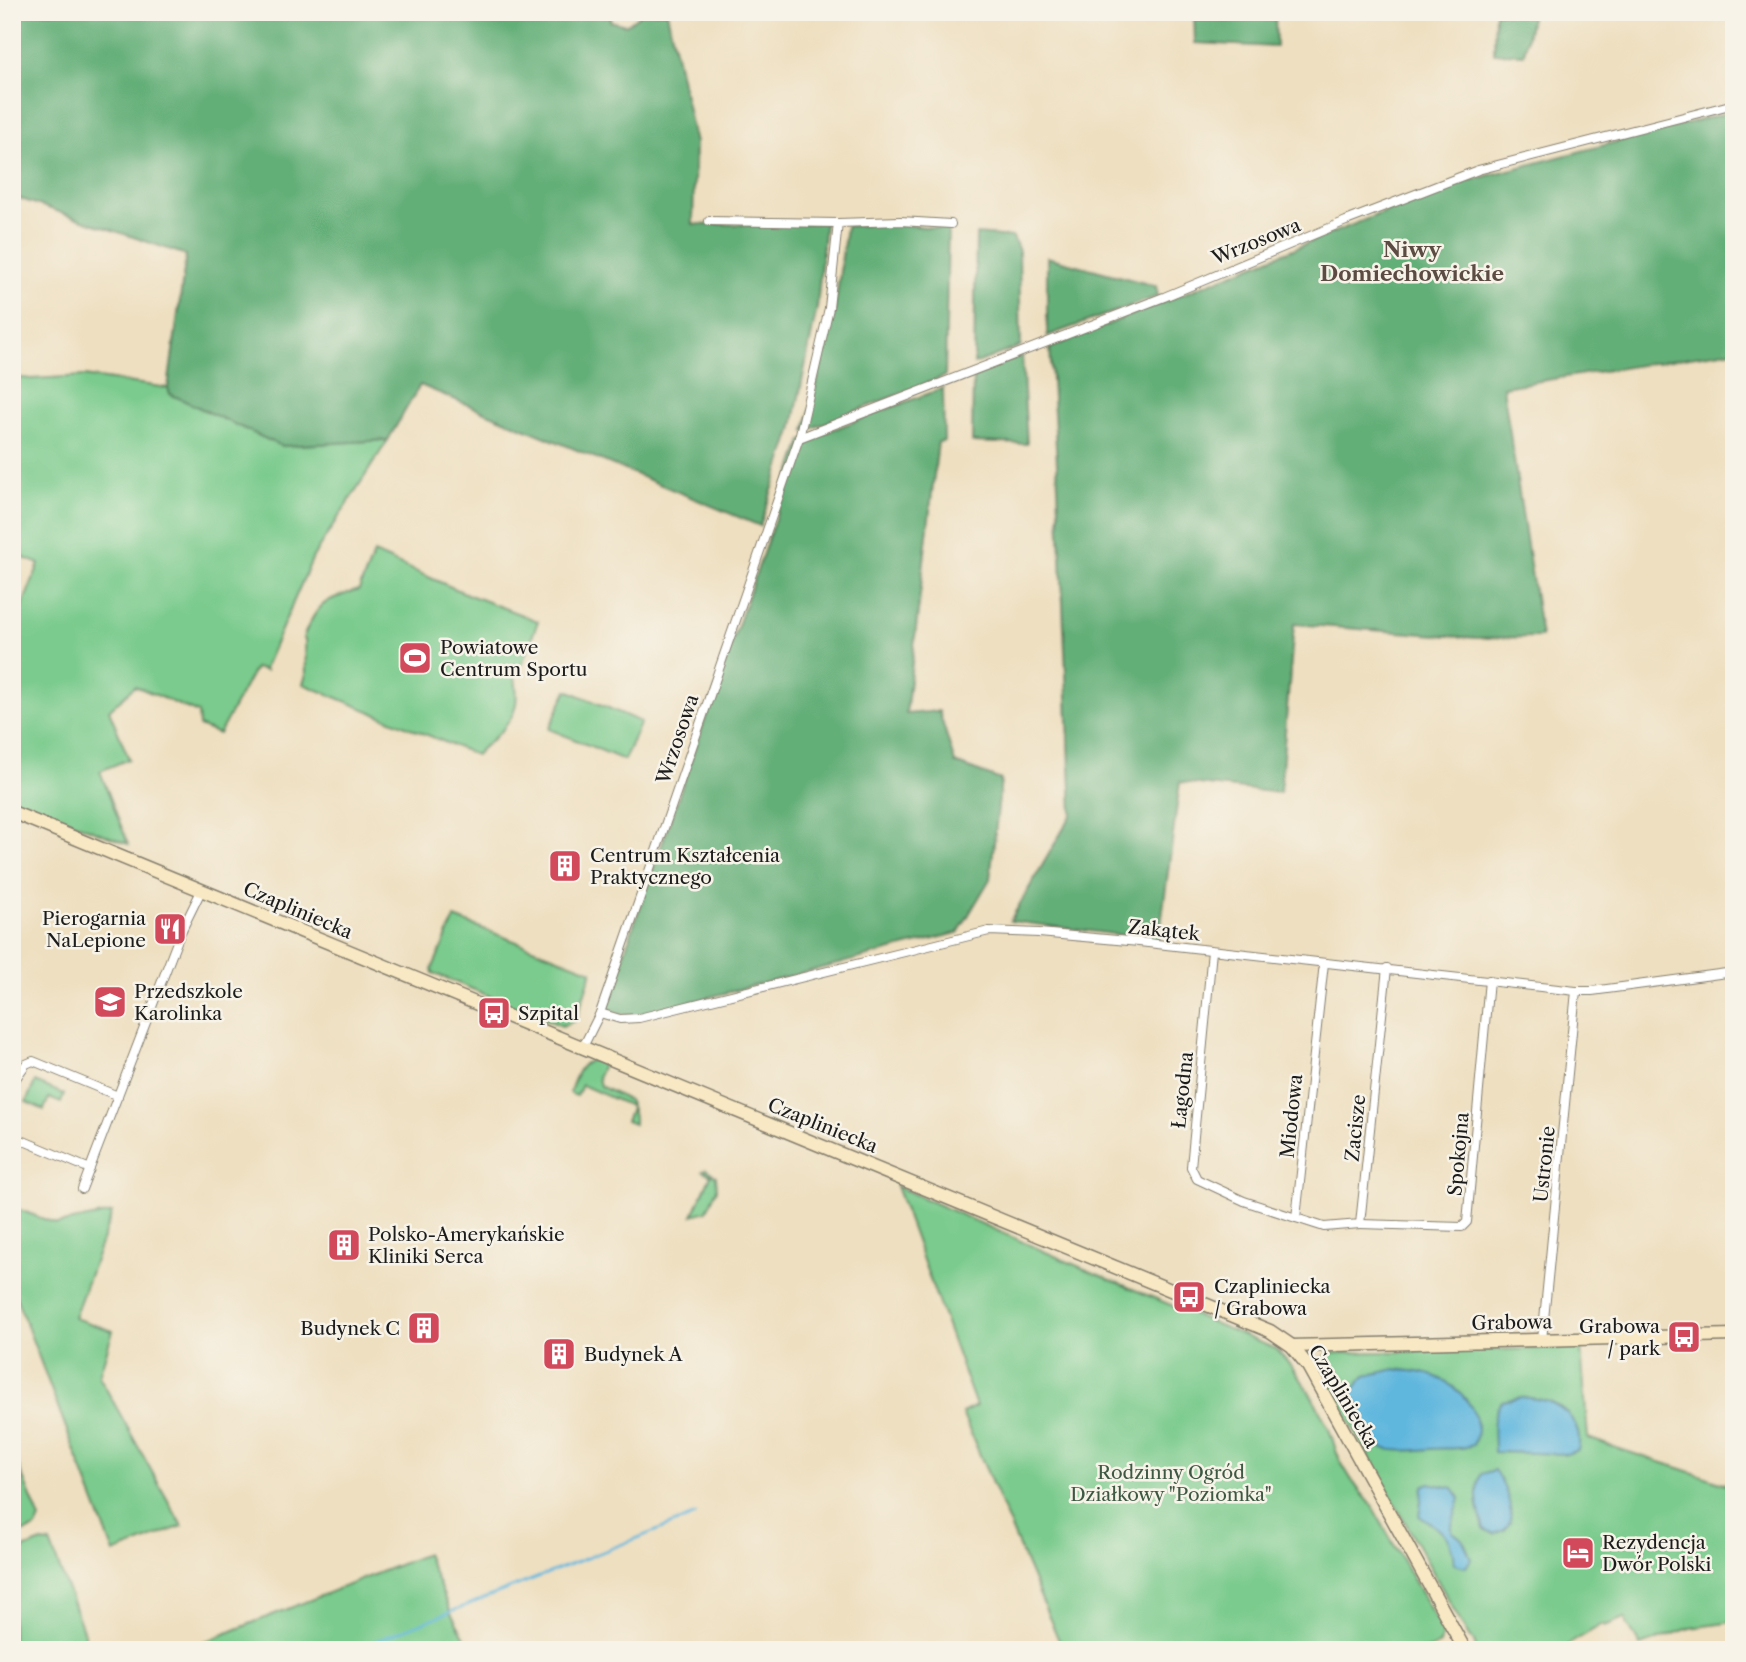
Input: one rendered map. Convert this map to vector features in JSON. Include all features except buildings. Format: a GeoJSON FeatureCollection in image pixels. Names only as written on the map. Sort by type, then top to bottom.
{"type":"FeatureCollection","features":[{"type":"Feature","properties":{"kind":"main road","name":"Czapliniecka"},"geometry":{"type":"LineString","coordinates":[[12,812],[1270,1331],[1292,1346],[1312,1373],[1460,1648]]}},
{"type":"Feature","properties":{"kind":"main road","name":"Grabowa"},"geometry":{"type":"LineString","coordinates":[[1292,1346],[1734,1335]]}},
{"type":"Feature","properties":{"kind":"street","name":"Wrzosowa"},"geometry":{"type":"LineString","coordinates":[[799,438],[1164,297],[1346,221],[1478,170],[1734,104]]}},
{"type":"Feature","properties":{"kind":"street"},"geometry":{"type":"LineString","coordinates":[[709,221],[900,221],[951,224]]}},
{"type":"Feature","properties":{"kind":"street","name":"Wrzosowa"},"geometry":{"type":"LineString","coordinates":[[582,1049],[600,1013],[799,438],[829,308],[838,223]]}},
{"type":"Feature","properties":{"kind":"street"},"geometry":{"type":"LineString","coordinates":[[82,1189],[180,934],[201,891]]}},
{"type":"Feature","properties":{"kind":"street","name":"Zakątek"},"geometry":{"type":"LineString","coordinates":[[600,1013],[621,1019],[639,1018],[989,932],[1058,934],[1387,968],[1576,991],[1734,972]]}},
{"type":"Feature","properties":{"kind":"street","name":"Łagodna"},"geometry":{"type":"LineString","coordinates":[[1212,951],[1191,1167],[1197,1179],[1244,1201],[1296,1218]]}},
{"type":"Feature","properties":{"kind":"street","name":"Miodowa"},"geometry":{"type":"LineString","coordinates":[[1296,1218],[1324,963]]}},
{"type":"Feature","properties":{"kind":"street","name":"Zacisze"},"geometry":{"type":"LineString","coordinates":[[1360,1224],[1387,968]]}},
{"type":"Feature","properties":{"kind":"street","name":"Spokojna"},"geometry":{"type":"LineString","coordinates":[[1360,1224],[1462,1227],[1467,1222],[1489,980]]}},
{"type":"Feature","properties":{"kind":"street","name":"Ustronie"},"geometry":{"type":"LineString","coordinates":[[1542,1340],[1576,991]]}},
{"type":"Feature","properties":{"kind":"street"},"geometry":{"type":"LineString","coordinates":[[12,1084],[26,1064],[33,1060],[118,1096]]}},
{"type":"Feature","properties":{"kind":"street"},"geometry":{"type":"LineString","coordinates":[[12,1136],[90,1169]]}},
{"type":"Feature","properties":{"kind":"street"},"geometry":{"type":"LineString","coordinates":[[1296,1218],[1324,1227],[1360,1224]]}},
{"type":"Feature","properties":{"kind":"green space"},"geometry":{"type":"Polygon","coordinates":[[[12,12],[612,12],[610,21],[626,25],[643,12],[667,12],[695,143],[693,224],[783,225],[825,222],[817,308],[792,431],[760,526],[420,385],[388,440],[281,446],[170,394],[168,388],[186,255],[12,196],[12,12]]]}},
{"type":"Feature","properties":{"kind":"green space"},"geometry":{"type":"Polygon","coordinates":[[[1194,12],[1275,12],[1276,47],[1195,43],[1194,12]]]}},
{"type":"Feature","properties":{"kind":"green space"},"geometry":{"type":"Polygon","coordinates":[[[1495,12],[1532,12],[1524,54],[1494,53],[1495,12]]]}},
{"type":"Feature","properties":{"kind":"green space"},"geometry":{"type":"Polygon","coordinates":[[[1734,111],[1734,350],[1503,387],[1541,637],[1476,638],[1294,624],[1280,793],[1180,782],[1159,940],[1010,921],[1072,814],[1050,348],[1467,181],[1734,111]]]}},
{"type":"Feature","properties":{"kind":"green space"},"geometry":{"type":"Polygon","coordinates":[[[895,224],[948,229],[945,376],[805,431],[835,309],[846,226],[895,224]]]}},
{"type":"Feature","properties":{"kind":"green space"},"geometry":{"type":"Polygon","coordinates":[[[976,234],[1013,237],[1019,251],[1021,346],[974,364],[976,234]]]}},
{"type":"Feature","properties":{"kind":"green space"},"geometry":{"type":"Polygon","coordinates":[[[1047,257],[1156,286],[1158,296],[1047,336],[1047,257]]]}},
{"type":"Feature","properties":{"kind":"green space"},"geometry":{"type":"Polygon","coordinates":[[[1022,355],[1027,444],[972,442],[973,376],[1022,355]]]}},
{"type":"Feature","properties":{"kind":"green space"},"geometry":{"type":"Polygon","coordinates":[[[84,376],[168,388],[170,394],[281,446],[388,440],[313,557],[264,669],[267,671],[255,668],[219,734],[199,726],[198,713],[135,686],[109,710],[129,759],[100,771],[128,844],[12,799],[12,632],[39,564],[12,553],[12,377],[32,379],[84,376]]]}},
{"type":"Feature","properties":{"kind":"green space"},"geometry":{"type":"Polygon","coordinates":[[[943,388],[944,441],[938,442],[906,714],[939,711],[955,763],[1001,780],[990,879],[958,933],[640,1015],[621,1014],[605,1008],[802,441],[943,388]]]}},
{"type":"Feature","properties":{"kind":"green space","name":"Powiatowe Centrum Sportu"},"geometry":{"type":"Polygon","coordinates":[[[374,553],[467,594],[538,621],[521,667],[513,665],[517,695],[514,711],[504,728],[476,755],[303,684],[306,675],[303,638],[313,617],[330,600],[359,590],[374,553]]]}},
{"type":"Feature","properties":{"kind":"green space"},"geometry":{"type":"Polygon","coordinates":[[[567,690],[641,722],[624,760],[549,729],[567,690]]]}},
{"type":"Feature","properties":{"kind":"green space"},"geometry":{"type":"Polygon","coordinates":[[[455,918],[592,971],[576,1020],[562,1026],[433,973],[432,969],[455,918]]]}},
{"type":"Feature","properties":{"kind":"green space"},"geometry":{"type":"Polygon","coordinates":[[[592,1060],[603,1064],[598,1077],[600,1086],[628,1100],[633,1112],[634,1124],[626,1121],[630,1106],[582,1085],[577,1096],[571,1094],[578,1072],[592,1060]]]}},
{"type":"Feature","properties":{"kind":"green space"},"geometry":{"type":"Polygon","coordinates":[[[35,1082],[64,1094],[61,1103],[49,1098],[44,1110],[26,1102],[35,1082]]]}},
{"type":"Feature","properties":{"kind":"green space"},"geometry":{"type":"Polygon","coordinates":[[[706,1169],[716,1176],[717,1189],[707,1211],[693,1215],[711,1175],[703,1171],[706,1169]]]}},
{"type":"Feature","properties":{"kind":"green space","name":"Rodzinny Ogród Działkowy \"Poziomka\""},"geometry":{"type":"Polygon","coordinates":[[[896,1186],[1276,1349],[1299,1376],[1317,1406],[1344,1467],[1371,1504],[1443,1632],[1440,1644],[1428,1650],[1063,1650],[962,1413],[976,1406],[896,1186]]]}},
{"type":"Feature","properties":{"kind":"green space"},"geometry":{"type":"Polygon","coordinates":[[[12,1207],[57,1224],[112,1213],[74,1318],[113,1331],[99,1376],[182,1526],[114,1553],[12,1287],[12,1207]]]}},
{"type":"Feature","properties":{"kind":"green space","name":"Rezydencja Dwór Polski"},"geometry":{"type":"Polygon","coordinates":[[[1581,1348],[1588,1438],[1734,1487],[1734,1622],[1690,1628],[1640,1646],[1624,1618],[1605,1626],[1603,1624],[1559,1650],[1476,1650],[1474,1641],[1469,1637],[1322,1372],[1323,1358],[1330,1353],[1581,1348]]]}},
{"type":"Feature","properties":{"kind":"green space"},"geometry":{"type":"Polygon","coordinates":[[[12,1451],[40,1519],[36,1528],[12,1536],[12,1451]]]}},
{"type":"Feature","properties":{"kind":"green space"},"geometry":{"type":"Polygon","coordinates":[[[42,1542],[50,1543],[86,1638],[82,1648],[78,1650],[12,1650],[12,1553],[42,1542]]]}},
{"type":"Feature","properties":{"kind":"green space"},"geometry":{"type":"Polygon","coordinates":[[[426,1554],[451,1613],[472,1650],[184,1650],[426,1554]]]}},
{"type":"Feature","properties":{"kind":"water"},"geometry":{"type":"Polygon","coordinates":[[[1395,1369],[1434,1376],[1462,1395],[1469,1403],[1477,1423],[1473,1445],[1397,1450],[1384,1449],[1366,1437],[1359,1426],[1350,1393],[1365,1376],[1395,1369]]]}},
{"type":"Feature","properties":{"kind":"water"},"geometry":{"type":"Polygon","coordinates":[[[1521,1397],[1546,1401],[1566,1412],[1579,1436],[1578,1450],[1567,1454],[1494,1452],[1494,1425],[1498,1406],[1502,1401],[1521,1397]]]}},
{"type":"Feature","properties":{"kind":"water"},"geometry":{"type":"Polygon","coordinates":[[[1494,1470],[1501,1481],[1511,1514],[1505,1530],[1494,1534],[1484,1529],[1477,1495],[1481,1474],[1494,1470]]]}},
{"type":"Feature","properties":{"kind":"water"},"geometry":{"type":"Polygon","coordinates":[[[1429,1483],[1453,1488],[1460,1498],[1452,1532],[1462,1540],[1468,1550],[1471,1559],[1466,1567],[1454,1564],[1451,1546],[1444,1534],[1419,1516],[1423,1486],[1429,1483]]]}},
{"type":"Feature","properties":{"kind":"waterway"},"geometry":{"type":"LineString","coordinates":[[353,1650],[696,1515]]}},
{"type":"Feature","properties":{"kind":"place","name":"Powiatowe Centrum Sportu"},"geometry":{"type":"Point","coordinates":[415,658]}},
{"type":"Feature","properties":{"kind":"place","name":"Centrum Kształcenia Praktycznego"},"geometry":{"type":"Point","coordinates":[565,866]}},
{"type":"Feature","properties":{"kind":"place","name":"Pierogarnia NaLepione"},"geometry":{"type":"Point","coordinates":[170,929]}},
{"type":"Feature","properties":{"kind":"place","name":"Przedszkole Karolinka"},"geometry":{"type":"Point","coordinates":[110,1002]}},
{"type":"Feature","properties":{"kind":"place","name":"Szpital"},"geometry":{"type":"Point","coordinates":[494,1013]}},
{"type":"Feature","properties":{"kind":"place","name":"Polsko-Amerykańskie Kliniki Serca"},"geometry":{"type":"Point","coordinates":[344,1245]}},
{"type":"Feature","properties":{"kind":"place","name":"Czapliniecka / Grabowa"},"geometry":{"type":"Point","coordinates":[1189,1297]}},
{"type":"Feature","properties":{"kind":"place","name":"Budynek C"},"geometry":{"type":"Point","coordinates":[424,1328]}},
{"type":"Feature","properties":{"kind":"place","name":"Grabowa / park"},"geometry":{"type":"Point","coordinates":[1684,1337]}},
{"type":"Feature","properties":{"kind":"place","name":"Budynek A"},"geometry":{"type":"Point","coordinates":[559,1354]}},
{"type":"Feature","properties":{"kind":"place","name":"Rezydencja Dwór Polski"},"geometry":{"type":"Point","coordinates":[1578,1553]}},
{"type":"Feature","properties":{"kind":"district","name":"Niwy Domiechowickie"},"geometry":{"type":"Point","coordinates":[1412,262]}}]}
